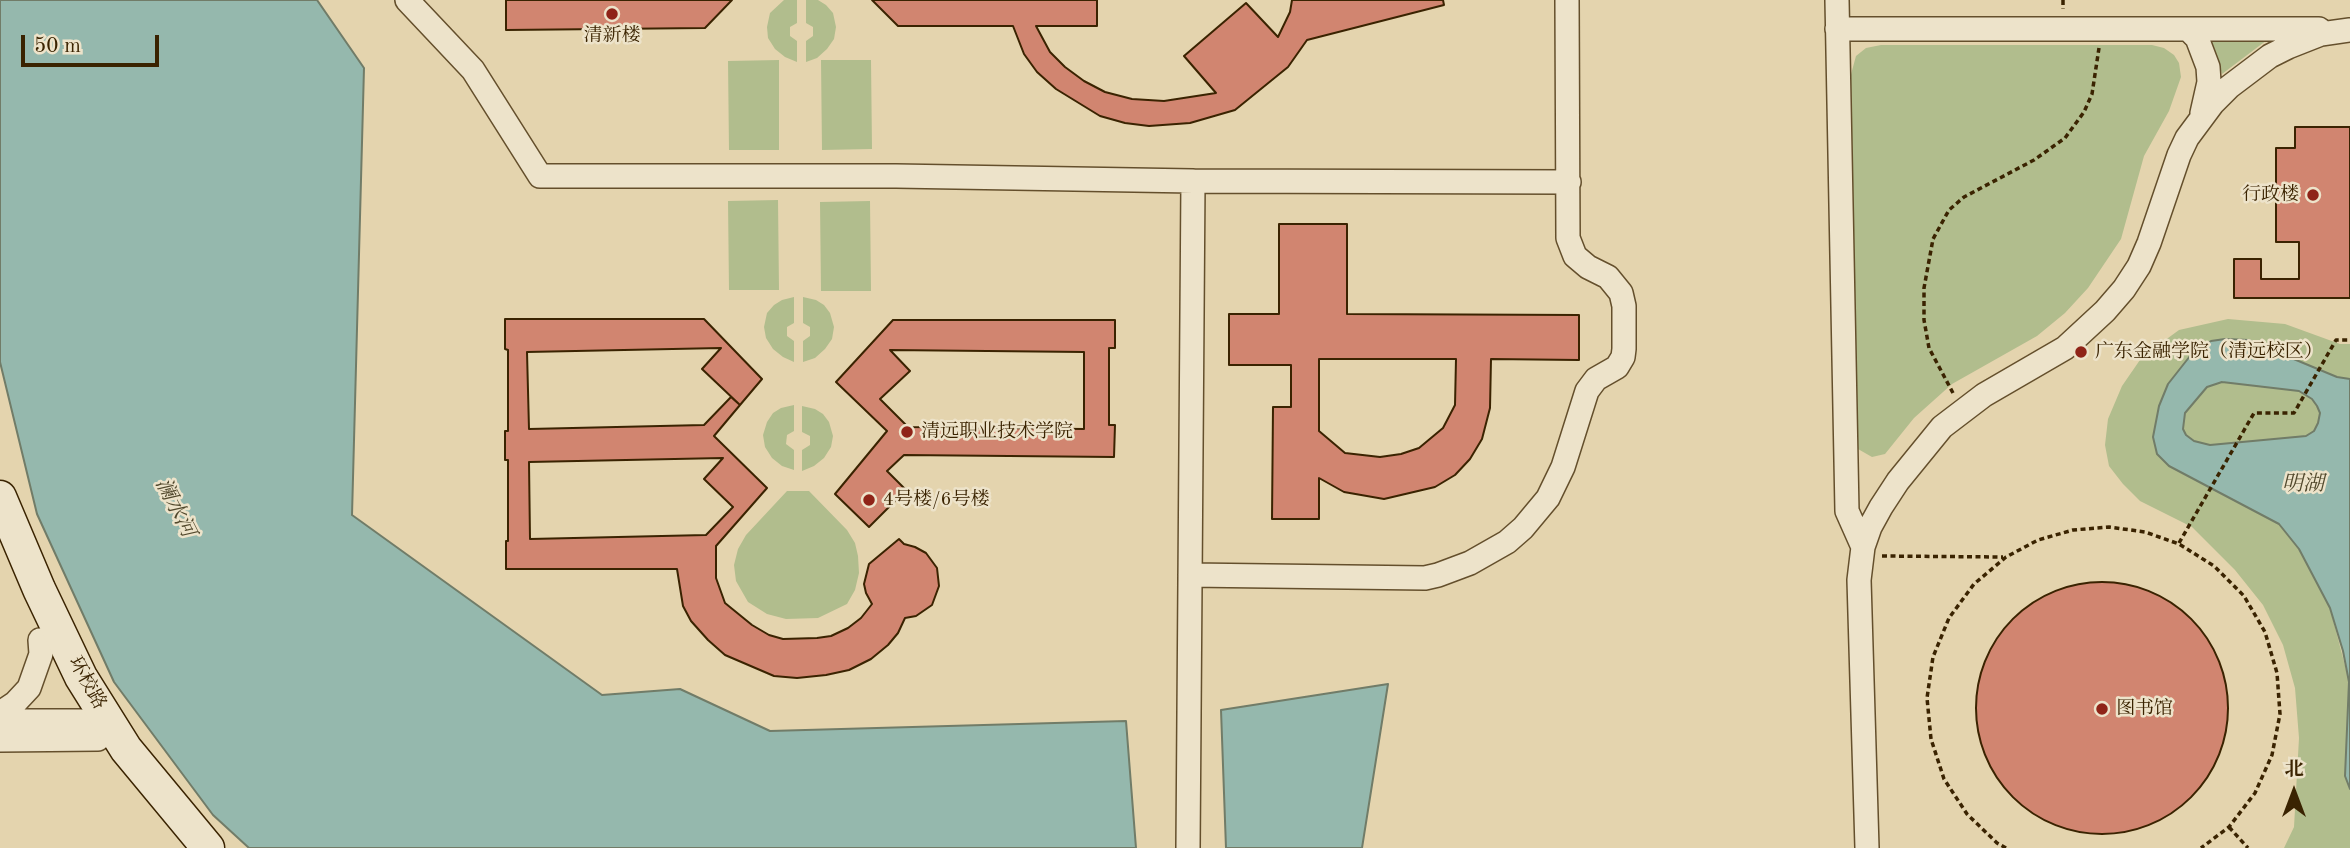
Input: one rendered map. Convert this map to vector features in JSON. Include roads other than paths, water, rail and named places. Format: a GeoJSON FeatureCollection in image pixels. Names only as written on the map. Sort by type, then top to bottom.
{"type":"FeatureCollection","features":[{"type":"Feature","properties":{"kind":"street"},"geometry":{"type":"LineString","coordinates":[[407,0],[473,70],[540,176],[1569,182]]}},
{"type":"Feature","properties":{"kind":"street"},"geometry":{"type":"LineString","coordinates":[[1190,576],[1425,578],[1454,570],[1487,555],[1523,528],[1548,498],[1557,482],[1591,383],[1616,367],[1623,357],[1624,306],[1621,293],[1608,277],[1588,267],[1575,256],[1568,238],[1567,0]]}},
{"type":"Feature","properties":{"kind":"street"},"geometry":{"type":"LineString","coordinates":[[1837,0],[1847,510],[1862,551]]}},
{"type":"Feature","properties":{"kind":"street"},"geometry":{"type":"LineString","coordinates":[[1838,29],[2350,30]]}},
{"type":"Feature","properties":{"kind":"street"},"geometry":{"type":"LineString","coordinates":[[1867,848],[1859,580],[1862,551],[1870,527],[1898,481],[1942,427],[1963,410],[2065,348],[2105,311],[2139,266],[2179,155],[2198,122],[2207,98],[2210,82],[2208,67],[2197,38],[2188,29]]}},
{"type":"Feature","properties":{"kind":"street"},"geometry":{"type":"LineString","coordinates":[[2198,122],[2229,87],[2270,56],[2312,37],[2350,30]]}},
{"type":"Feature","properties":{"kind":"street"},"geometry":{"type":"LineString","coordinates":[[1188,848],[1193,181]]}},
{"type":"Feature","properties":{"kind":"street","name":"环校路"},"geometry":{"type":"LineString","coordinates":[[0,497],[39,589],[81,677],[126,749],[208,848]]}},
{"type":"Feature","properties":{"kind":"street","name":"环校路"},"geometry":{"type":"LineString","coordinates":[[0,552],[40,640],[92,730],[135,793],[180,848]]}},
{"type":"Feature","properties":{"kind":"street"},"geometry":{"type":"LineString","coordinates":[[0,713],[15,703],[29,688],[41,654],[40,640]]}},
{"type":"Feature","properties":{"kind":"street"},"geometry":{"type":"LineString","coordinates":[[0,721],[92,730]]}},
{"type":"Feature","properties":{"kind":"street"},"geometry":{"type":"LineString","coordinates":[[0,740],[92,730]]}},
{"type":"Feature","properties":{"kind":"water","name":"澜水河"},"geometry":{"type":"Polygon","coordinates":[[[0,0],[317,0],[364,68],[352,515],[602,695],[680,689],[770,731],[1126,721],[1136,848],[249,848],[213,815],[114,682],[37,514],[0,362],[0,0]]]}},
{"type":"Feature","properties":{"kind":"water","name":"明湖"},"geometry":{"type":"Polygon","coordinates":[[[2248,340],[2337,377],[2350,379],[2350,789],[2345,776],[2349,682],[2343,651],[2330,608],[2299,549],[2279,524],[2169,466],[2157,454],[2153,437],[2159,406],[2168,384],[2194,351],[2211,341],[2248,340]],[[2222,382],[2207,387],[2185,413],[2183,429],[2194,441],[2210,445],[2306,436],[2314,431],[2320,413],[2312,399],[2299,391],[2222,382]]]}},
{"type":"Feature","properties":{"kind":"water"},"geometry":{"type":"Polygon","coordinates":[[[1388,684],[1362,848],[1226,848],[1221,710],[1388,684]]]}},
{"type":"Feature","properties":{"kind":"place","name":"清新楼"},"geometry":{"type":"Point","coordinates":[612,14]}},
{"type":"Feature","properties":{"kind":"place","name":"行政楼"},"geometry":{"type":"Point","coordinates":[2313,195]}},
{"type":"Feature","properties":{"kind":"place","name":"广东金融学院（清远校区）"},"geometry":{"type":"Point","coordinates":[2081,352]}},
{"type":"Feature","properties":{"kind":"place","name":"清远职业技术学院"},"geometry":{"type":"Point","coordinates":[907,432]}},
{"type":"Feature","properties":{"kind":"place","name":"4号楼/6号楼"},"geometry":{"type":"Point","coordinates":[869,500]}},
{"type":"Feature","properties":{"kind":"place","name":"图书馆"},"geometry":{"type":"Point","coordinates":[2102,709]}}]}
